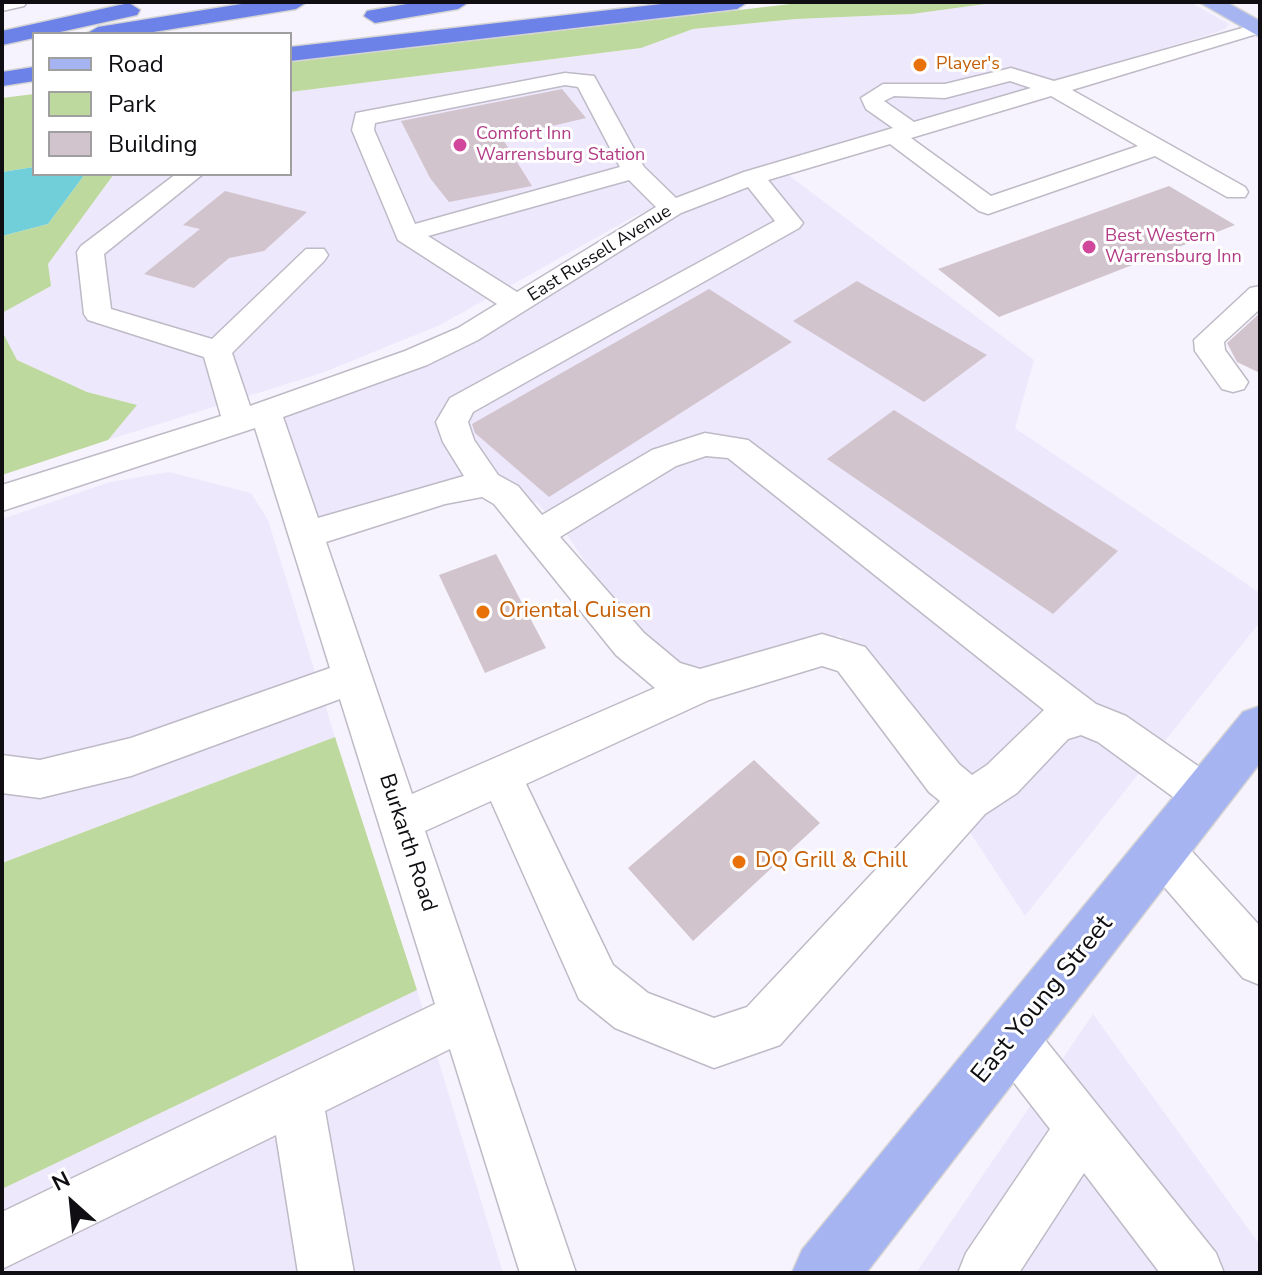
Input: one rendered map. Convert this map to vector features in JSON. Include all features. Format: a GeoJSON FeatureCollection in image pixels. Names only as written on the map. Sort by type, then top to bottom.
{"type":"FeatureCollection","features":[{"type":"Feature","properties":{"kind":"highway"},"geometry":{"type":"LineString","coordinates":[[2,38],[163,2]]}},
{"type":"Feature","properties":{"kind":"highway"},"geometry":{"type":"LineString","coordinates":[[110,32],[296,2]]}},
{"type":"Feature","properties":{"kind":"highway"},"geometry":{"type":"LineString","coordinates":[[354,20],[458,2]]}},
{"type":"Feature","properties":{"kind":"highway"},"geometry":{"type":"LineString","coordinates":[[292,54],[737,2]]}},
{"type":"Feature","properties":{"kind":"highway"},"geometry":{"type":"LineString","coordinates":[[2,50],[32,44]]}},
{"type":"Feature","properties":{"kind":"highway"},"geometry":{"type":"LineString","coordinates":[[2,79],[32,74]]}},
{"type":"Feature","properties":{"kind":"highway"},"geometry":{"type":"LineString","coordinates":[[2,91],[32,86]]}},
{"type":"Feature","properties":{"kind":"main road"},"geometry":{"type":"LineString","coordinates":[[1215,3],[1258,29]]}},
{"type":"Feature","properties":{"kind":"main road","name":"East Young Street"},"geometry":{"type":"LineString","coordinates":[[825,1273],[1260,727]]}},
{"type":"Feature","properties":{"kind":"street"},"geometry":{"type":"LineString","coordinates":[[2,5],[17,2]]}},
{"type":"Feature","properties":{"kind":"street","name":"East Russell Avenue"},"geometry":{"type":"LineString","coordinates":[[2,498],[253,418],[416,358],[468,334],[518,305],[566,270],[672,208],[753,177],[1258,29]]}},
{"type":"Feature","properties":{"kind":"street"},"geometry":{"type":"LineString","coordinates":[[1158,147],[988,206],[903,134],[872,98],[891,89],[945,91],[1001,75],[1053,88],[1158,147],[1236,192]]}},
{"type":"Feature","properties":{"kind":"street"},"geometry":{"type":"LineString","coordinates":[[518,305],[407,234],[363,130],[364,118],[565,79],[586,81],[634,171],[672,208]]}},
{"type":"Feature","properties":{"kind":"street"},"geometry":{"type":"LineString","coordinates":[[407,234],[634,171]]}},
{"type":"Feature","properties":{"kind":"street"},"geometry":{"type":"LineString","coordinates":[[188,176],[90,252],[98,314],[217,351],[315,255]]}},
{"type":"Feature","properties":{"kind":"street"},"geometry":{"type":"LineString","coordinates":[[700,686],[667,675],[630,644],[506,495],[486,484],[459,442],[452,422],[461,405],[790,223],[753,177]]}},
{"type":"Feature","properties":{"kind":"street"},"geometry":{"type":"LineString","coordinates":[[1233,382],[1210,351],[1209,340],[1260,294]]}},
{"type":"Feature","properties":{"kind":"street","name":"Burkarth Road"},"geometry":{"type":"LineString","coordinates":[[217,351],[253,418],[306,535],[548,1273]]}},
{"type":"Feature","properties":{"kind":"street"},"geometry":{"type":"LineString","coordinates":[[537,534],[664,458],[705,444],[737,448],[1082,717],[1112,729],[1206,796]]}},
{"type":"Feature","properties":{"kind":"street"},"geometry":{"type":"LineString","coordinates":[[306,535],[444,492],[486,484]]}},
{"type":"Feature","properties":{"kind":"street"},"geometry":{"type":"LineString","coordinates":[[400,821],[700,686],[822,650],[851,658],[944,778],[970,800]]}},
{"type":"Feature","properties":{"kind":"street"},"geometry":{"type":"LineString","coordinates":[[2,774],[40,779],[131,757],[352,677]]}},
{"type":"Feature","properties":{"kind":"street"},"geometry":{"type":"LineString","coordinates":[[501,776],[596,982],[632,1011],[714,1043],[762,1027],[970,800],[1002,779],[1055,724],[1082,717]]}},
{"type":"Feature","properties":{"kind":"street"},"geometry":{"type":"LineString","coordinates":[[1162,851],[1260,961]]}},
{"type":"Feature","properties":{"kind":"street"},"geometry":{"type":"LineString","coordinates":[[2,1241],[464,1016]]}},
{"type":"Feature","properties":{"kind":"street"},"geometry":{"type":"LineString","coordinates":[[1012,1039],[1196,1273]]}},
{"type":"Feature","properties":{"kind":"street"},"geometry":{"type":"LineString","coordinates":[[296,1096],[326,1273]]}},
{"type":"Feature","properties":{"kind":"street"},"geometry":{"type":"LineString","coordinates":[[986,1273],[1070,1146],[1085,1132]]}},
{"type":"Feature","properties":{"kind":"shaded area"},"geometry":{"type":"Polygon","coordinates":[[[1000,2],[1190,2],[1229,24],[1225,29],[1211,34],[700,187],[635,216],[440,325],[322,373],[108,440],[136,405],[87,392],[17,360],[2,331],[2,313],[50,286],[48,264],[113,176],[292,176],[292,92],[641,48],[693,29],[796,19],[912,14],[1000,2]]]}},
{"type":"Feature","properties":{"kind":"shaded area"},"geometry":{"type":"Polygon","coordinates":[[[787,174],[1034,360],[1015,428],[1260,593],[1260,622],[1025,916],[840,635],[673,696],[566,533],[537,503],[498,492],[323,529],[281,416],[416,358],[672,208],[787,174]]]}},
{"type":"Feature","properties":{"kind":"shaded area"},"geometry":{"type":"Polygon","coordinates":[[[169,472],[251,493],[268,520],[335,737],[2,863],[2,519],[110,482],[169,472]]]}},
{"type":"Feature","properties":{"kind":"shaded area"},"geometry":{"type":"Polygon","coordinates":[[[417,990],[503,1273],[2,1273],[2,1189],[417,990]]]}},
{"type":"Feature","properties":{"kind":"shaded area"},"geometry":{"type":"Polygon","coordinates":[[[1093,1014],[1260,1245],[1260,1273],[916,1273],[1093,1014]]]}},
{"type":"Feature","properties":{"kind":"green space"},"geometry":{"type":"Polygon","coordinates":[[[808,2],[1000,2],[912,14],[796,19],[693,29],[641,48],[292,92],[292,62],[808,2]]]}},
{"type":"Feature","properties":{"kind":"green space"},"geometry":{"type":"Polygon","coordinates":[[[32,94],[32,167],[2,172],[2,98],[32,94]]]}},
{"type":"Feature","properties":{"kind":"green space"},"geometry":{"type":"Polygon","coordinates":[[[84,176],[113,176],[48,264],[51,286],[2,313],[2,236],[48,224],[84,176]]]}},
{"type":"Feature","properties":{"kind":"green space"},"geometry":{"type":"Polygon","coordinates":[[[2,331],[17,360],[87,392],[137,405],[108,440],[2,475],[2,331]]]}},
{"type":"Feature","properties":{"kind":"green space"},"geometry":{"type":"Polygon","coordinates":[[[335,737],[417,990],[2,1189],[2,863],[335,737]]]}},
{"type":"Feature","properties":{"kind":"water"},"geometry":{"type":"Polygon","coordinates":[[[32,167],[32,176],[84,176],[48,224],[2,236],[2,172],[32,167]]]}},
{"type":"Feature","properties":{"kind":"building","name":"Comfort Inn Warrensburg Station"},"geometry":{"type":"Polygon","coordinates":[[[562,89],[586,118],[502,138],[532,186],[449,202],[430,178],[401,121],[562,89]]]}},
{"type":"Feature","properties":{"kind":"building","name":"Best Western Warrensburg Inn"},"geometry":{"type":"Polygon","coordinates":[[[1169,186],[1235,225],[999,317],[938,269],[1169,186]]]}},
{"type":"Feature","properties":{"kind":"building"},"geometry":{"type":"Polygon","coordinates":[[[225,191],[307,212],[264,251],[229,258],[194,288],[144,274],[200,229],[183,225],[225,191]]]}},
{"type":"Feature","properties":{"kind":"building"},"geometry":{"type":"Polygon","coordinates":[[[857,281],[987,355],[924,402],[793,321],[857,281]]]}},
{"type":"Feature","properties":{"kind":"building"},"geometry":{"type":"Polygon","coordinates":[[[709,289],[792,342],[549,497],[475,433],[472,424],[709,289]]]}},
{"type":"Feature","properties":{"kind":"building"},"geometry":{"type":"Polygon","coordinates":[[[1260,313],[1260,373],[1237,362],[1227,343],[1260,313]]]}},
{"type":"Feature","properties":{"kind":"building"},"geometry":{"type":"Polygon","coordinates":[[[894,410],[1118,551],[1053,614],[827,459],[894,410]]]}},
{"type":"Feature","properties":{"kind":"building"},"geometry":{"type":"Polygon","coordinates":[[[496,554],[546,648],[485,673],[439,575],[496,554]]]}},
{"type":"Feature","properties":{"kind":"building"},"geometry":{"type":"Polygon","coordinates":[[[754,760],[820,823],[693,941],[628,868],[754,760]]]}},
{"type":"Feature","properties":{"kind":"place","name":"Player's"},"geometry":{"type":"Point","coordinates":[920,65]}},
{"type":"Feature","properties":{"kind":"place","name":"Comfort Inn Warrensburg Station"},"geometry":{"type":"Point","coordinates":[460,145]}},
{"type":"Feature","properties":{"kind":"place","name":"Best Western Warrensburg Inn"},"geometry":{"type":"Point","coordinates":[1089,247]}},
{"type":"Feature","properties":{"kind":"place","name":"Oriental Cuisen"},"geometry":{"type":"Point","coordinates":[483,612]}},
{"type":"Feature","properties":{"kind":"place","name":"DQ Grill & Chill"},"geometry":{"type":"Point","coordinates":[739,862]}}]}
